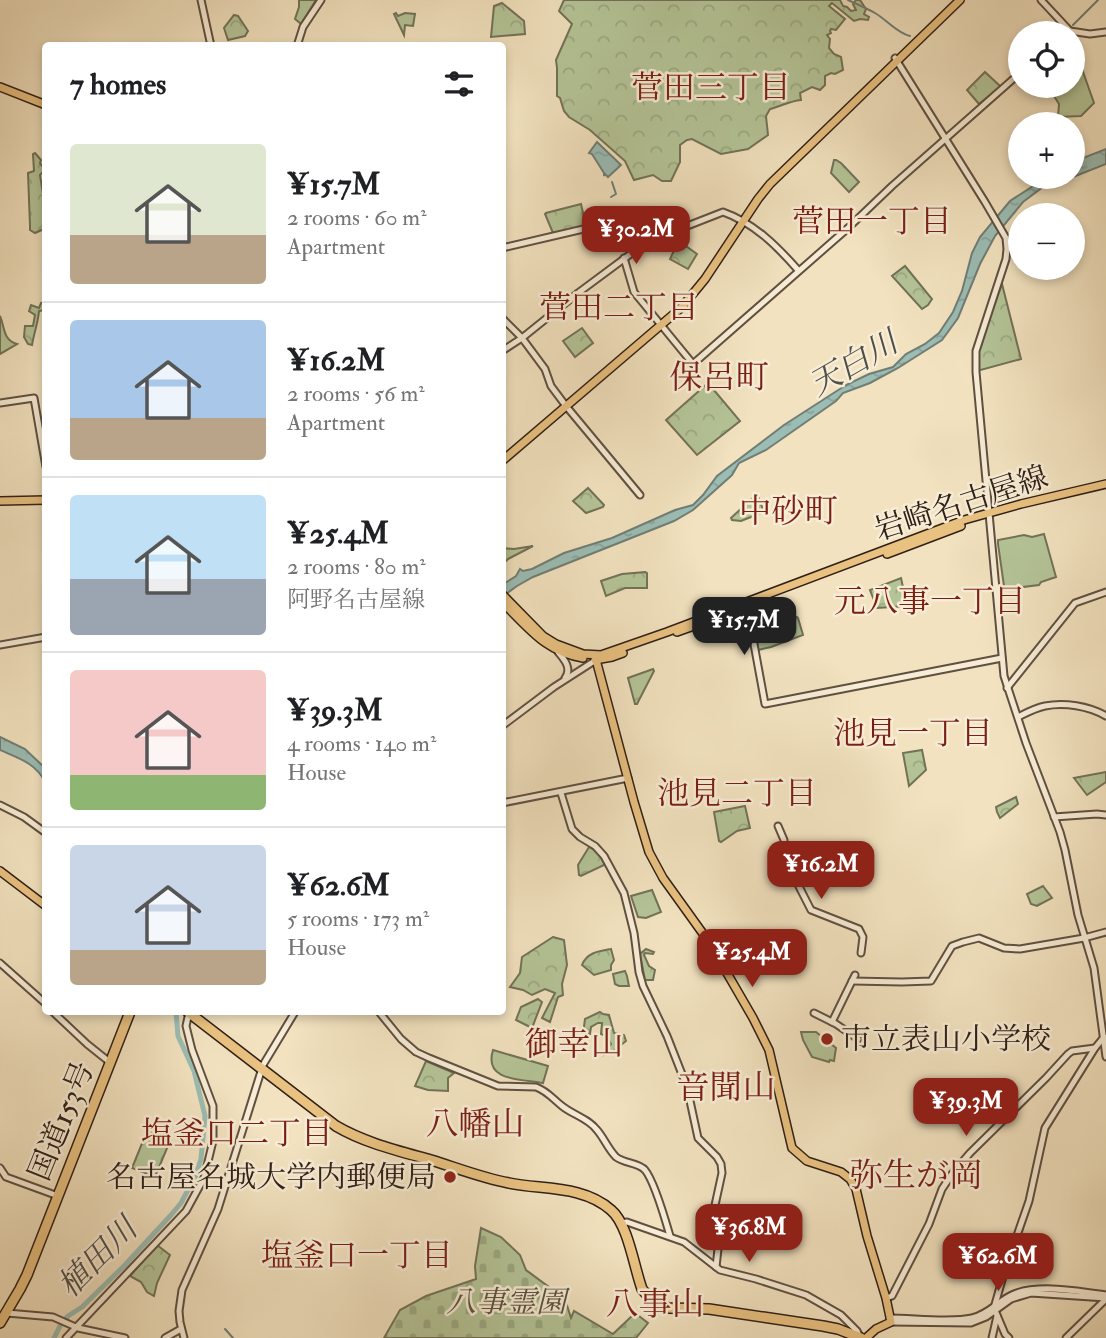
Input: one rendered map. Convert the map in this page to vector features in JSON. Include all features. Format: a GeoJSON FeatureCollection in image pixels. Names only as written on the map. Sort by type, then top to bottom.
{"type":"FeatureCollection","features":[{"type":"Feature","properties":{"kind":"highway","name":"国道153号"},"geometry":{"type":"LineString","coordinates":[[0,1323],[27,1275],[107,1060],[127,1015]]}},
{"type":"Feature","properties":{"kind":"highway","name":"国道153号"},"geometry":{"type":"LineString","coordinates":[[56,1195],[127,1015]]}},
{"type":"Feature","properties":{"kind":"highway"},"geometry":{"type":"LineString","coordinates":[[189,1015],[351,1135],[497,1181],[577,1193],[611,1209],[642,1289],[656,1303],[668,1308],[709,1309],[823,1326],[862,1338]]}},
{"type":"Feature","properties":{"kind":"highway"},"geometry":{"type":"LineString","coordinates":[[619,1224],[638,1290],[657,1310],[668,1313],[719,1315],[836,1333],[849,1338]]}},
{"type":"Feature","properties":{"kind":"main road"},"geometry":{"type":"LineString","coordinates":[[506,455],[682,307],[705,279],[741,221],[784,169],[955,0]]}},
{"type":"Feature","properties":{"kind":"main road"},"geometry":{"type":"LineString","coordinates":[[895,59],[960,0]]}},
{"type":"Feature","properties":{"kind":"main road"},"geometry":{"type":"LineString","coordinates":[[0,87],[42,103]]}},
{"type":"Feature","properties":{"kind":"main road","name":"岩崎名古屋線"},"geometry":{"type":"LineString","coordinates":[[594,658],[953,524],[1106,485]]}},
{"type":"Feature","properties":{"kind":"main road"},"geometry":{"type":"LineString","coordinates":[[0,499],[42,498]]}},
{"type":"Feature","properties":{"kind":"main road","name":"岩崎名古屋線"},"geometry":{"type":"LineString","coordinates":[[594,658],[612,657],[989,514]]}},
{"type":"Feature","properties":{"kind":"main road"},"geometry":{"type":"LineString","coordinates":[[506,598],[542,638],[594,658]]}},
{"type":"Feature","properties":{"kind":"main road"},"geometry":{"type":"LineString","coordinates":[[506,606],[558,652],[594,658]]}},
{"type":"Feature","properties":{"kind":"main road"},"geometry":{"type":"LineString","coordinates":[[594,658],[648,848],[663,878],[709,942],[769,1050],[792,1148],[807,1161],[841,1172],[850,1179],[856,1189],[891,1320],[876,1324],[862,1338]]}},
{"type":"Feature","properties":{"kind":"main road"},"geometry":{"type":"LineString","coordinates":[[0,868],[42,899]]}},
{"type":"Feature","properties":{"kind":"street"},"geometry":{"type":"LineString","coordinates":[[201,0],[210,42]]}},
{"type":"Feature","properties":{"kind":"street"},"geometry":{"type":"LineString","coordinates":[[297,42],[303,27],[321,0]]}},
{"type":"Feature","properties":{"kind":"street"},"geometry":{"type":"LineString","coordinates":[[1041,0],[1059,21]]}},
{"type":"Feature","properties":{"kind":"street"},"geometry":{"type":"LineString","coordinates":[[1085,34],[1106,32]]}},
{"type":"Feature","properties":{"kind":"street"},"geometry":{"type":"LineString","coordinates":[[895,59],[1006,237],[1006,259],[976,351],[975,372],[1004,676],[1065,850],[1084,938],[1094,968],[1106,1057]]}},
{"type":"Feature","properties":{"kind":"street"},"geometry":{"type":"LineString","coordinates":[[624,258],[634,292],[693,364],[848,229],[892,186],[1008,84]]}},
{"type":"Feature","properties":{"kind":"street"},"geometry":{"type":"LineString","coordinates":[[506,348],[624,258],[654,239],[723,212],[771,240],[798,270]]}},
{"type":"Feature","properties":{"kind":"street"},"geometry":{"type":"LineString","coordinates":[[506,247],[592,228],[616,218]]}},
{"type":"Feature","properties":{"kind":"street"},"geometry":{"type":"LineString","coordinates":[[506,322],[545,369],[551,386],[564,404],[640,495]]}},
{"type":"Feature","properties":{"kind":"street"},"geometry":{"type":"LineString","coordinates":[[0,403],[34,398],[42,444]]}},
{"type":"Feature","properties":{"kind":"street"},"geometry":{"type":"LineString","coordinates":[[1007,688],[1075,603],[1106,592]]}},
{"type":"Feature","properties":{"kind":"street"},"geometry":{"type":"LineString","coordinates":[[747,606],[765,704],[1002,658]]}},
{"type":"Feature","properties":{"kind":"street"},"geometry":{"type":"LineString","coordinates":[[0,645],[42,637]]}},
{"type":"Feature","properties":{"kind":"street"},"geometry":{"type":"LineString","coordinates":[[558,652],[568,667],[567,676],[560,683]]}},
{"type":"Feature","properties":{"kind":"street"},"geometry":{"type":"LineString","coordinates":[[506,723],[594,658]]}},
{"type":"Feature","properties":{"kind":"street"},"geometry":{"type":"LineString","coordinates":[[1018,717],[1040,707],[1060,705],[1090,709],[1106,716]]}},
{"type":"Feature","properties":{"kind":"street"},"geometry":{"type":"LineString","coordinates":[[506,802],[628,778]]}},
{"type":"Feature","properties":{"kind":"street"},"geometry":{"type":"LineString","coordinates":[[561,793],[572,829],[604,856],[624,893],[643,986],[687,1087],[698,1138],[721,1164],[722,1173],[712,1219],[718,1249],[716,1267]]}},
{"type":"Feature","properties":{"kind":"street"},"geometry":{"type":"LineString","coordinates":[[0,805],[42,830]]}},
{"type":"Feature","properties":{"kind":"street"},"geometry":{"type":"LineString","coordinates":[[1054,817],[1106,815]]}},
{"type":"Feature","properties":{"kind":"street"},"geometry":{"type":"LineString","coordinates":[[778,826],[784,840],[784,857],[811,910],[859,929],[863,937],[861,953]]}},
{"type":"Feature","properties":{"kind":"street"},"geometry":{"type":"LineString","coordinates":[[832,1022],[854,978],[902,982],[932,981],[952,946],[963,942],[979,938],[1004,948],[1020,949],[1106,932]]}},
{"type":"Feature","properties":{"kind":"street"},"geometry":{"type":"LineString","coordinates":[[0,963],[42,1000]]}},
{"type":"Feature","properties":{"kind":"street"},"geometry":{"type":"LineString","coordinates":[[814,1013],[858,1039]]}},
{"type":"Feature","properties":{"kind":"street"},"geometry":{"type":"LineString","coordinates":[[56,1015],[107,1060]]}},
{"type":"Feature","properties":{"kind":"street"},"geometry":{"type":"LineString","coordinates":[[66,1338],[186,1211],[204,1178],[213,1141],[213,1106],[192,1050],[186,1015]]}},
{"type":"Feature","properties":{"kind":"street"},"geometry":{"type":"LineString","coordinates":[[184,1338],[179,1311],[182,1290],[218,1209],[261,1071],[293,1015]]}},
{"type":"Feature","properties":{"kind":"street"},"geometry":{"type":"LineString","coordinates":[[381,1015],[416,1052],[498,1086],[536,1087],[547,1092],[561,1106],[584,1118],[596,1128],[616,1157],[643,1168],[649,1175],[670,1236]]}},
{"type":"Feature","properties":{"kind":"street"},"geometry":{"type":"LineString","coordinates":[[992,1338],[1004,1273],[1029,1201],[1045,1128],[1104,1031]]}},
{"type":"Feature","properties":{"kind":"street"},"geometry":{"type":"LineString","coordinates":[[886,1298],[892,1296],[951,1174],[1068,1054],[1095,1048]]}},
{"type":"Feature","properties":{"kind":"street"},"geometry":{"type":"LineString","coordinates":[[0,1168],[6,1177],[56,1195]]}},
{"type":"Feature","properties":{"kind":"street"},"geometry":{"type":"LineString","coordinates":[[619,1224],[627,1222],[684,1242],[720,1270],[806,1295],[841,1315],[862,1338]]}},
{"type":"Feature","properties":{"kind":"street"},"geometry":{"type":"LineString","coordinates":[[891,1320],[963,1324],[979,1320],[1012,1299],[1031,1293],[1106,1297]]}},
{"type":"Feature","properties":{"kind":"street"},"geometry":{"type":"LineString","coordinates":[[1066,1338],[1106,1297]]}},
{"type":"Feature","properties":{"kind":"street"},"geometry":{"type":"LineString","coordinates":[[995,1312],[1009,1338]]}},
{"type":"Feature","properties":{"kind":"street"},"geometry":{"type":"LineString","coordinates":[[3,1314],[53,1317],[75,1326],[125,1338]]}},
{"type":"Feature","properties":{"kind":"street"},"geometry":{"type":"LineString","coordinates":[[165,1338],[181,1329]]}},
{"type":"Feature","properties":{"kind":"green space"},"geometry":{"type":"Polygon","coordinates":[[[299,0],[316,0],[301,24],[295,19],[299,0]]]}},
{"type":"Feature","properties":{"kind":"green space"},"geometry":{"type":"Polygon","coordinates":[[[564,0],[840,0],[843,6],[851,11],[856,10],[853,4],[860,0],[866,9],[864,14],[869,17],[868,20],[854,21],[832,3],[829,6],[845,19],[836,30],[831,29],[831,33],[827,35],[830,39],[829,48],[841,57],[843,70],[825,76],[825,85],[820,90],[812,87],[800,93],[801,100],[770,109],[766,116],[768,135],[748,149],[721,154],[692,139],[687,140],[680,145],[680,162],[671,181],[662,181],[653,175],[634,180],[625,161],[590,130],[569,117],[557,96],[556,60],[572,24],[559,11],[564,0]]]}},
{"type":"Feature","properties":{"kind":"green space"},"geometry":{"type":"Polygon","coordinates":[[[502,3],[524,21],[525,34],[491,37],[494,6],[502,3]]]}},
{"type":"Feature","properties":{"kind":"green space"},"geometry":{"type":"Polygon","coordinates":[[[405,13],[415,14],[413,26],[405,25],[404,35],[394,14],[398,16],[405,13]]]}},
{"type":"Feature","properties":{"kind":"green space"},"geometry":{"type":"Polygon","coordinates":[[[234,15],[238,16],[248,31],[245,36],[228,40],[224,28],[234,15]]]}},
{"type":"Feature","properties":{"kind":"green space"},"geometry":{"type":"Polygon","coordinates":[[[985,72],[1000,87],[979,104],[967,90],[985,72]]]}},
{"type":"Feature","properties":{"kind":"green space"},"geometry":{"type":"Polygon","coordinates":[[[1085,78],[1094,103],[1085,112],[1058,112],[1059,104],[1055,98],[1085,98],[1085,78]]]}},
{"type":"Feature","properties":{"kind":"green space"},"geometry":{"type":"Polygon","coordinates":[[[33,154],[41,160],[42,166],[42,230],[35,233],[30,230],[28,173],[34,171],[33,154]]]}},
{"type":"Feature","properties":{"kind":"green space"},"geometry":{"type":"Polygon","coordinates":[[[834,160],[841,163],[859,182],[849,192],[831,173],[834,160]]]}},
{"type":"Feature","properties":{"kind":"green space"},"geometry":{"type":"Polygon","coordinates":[[[581,204],[586,226],[553,233],[545,214],[581,204]]]}},
{"type":"Feature","properties":{"kind":"green space"},"geometry":{"type":"Polygon","coordinates":[[[677,244],[683,244],[697,254],[688,269],[670,259],[677,244]]]}},
{"type":"Feature","properties":{"kind":"green space"},"geometry":{"type":"Polygon","coordinates":[[[905,266],[932,299],[922,309],[892,276],[905,266]]]}},
{"type":"Feature","properties":{"kind":"green space"},"geometry":{"type":"Polygon","coordinates":[[[1002,284],[1021,359],[977,371],[977,351],[1002,284]]]}},
{"type":"Feature","properties":{"kind":"green space"},"geometry":{"type":"Polygon","coordinates":[[[41,303],[42,310],[39,311],[32,345],[28,344],[24,337],[25,326],[33,326],[35,315],[29,311],[31,305],[39,308],[41,303]]]}},
{"type":"Feature","properties":{"kind":"green space"},"geometry":{"type":"Polygon","coordinates":[[[0,316],[7,337],[17,344],[0,354],[0,316]]]}},
{"type":"Feature","properties":{"kind":"green space"},"geometry":{"type":"Polygon","coordinates":[[[582,328],[593,343],[575,357],[563,341],[582,328]]]}},
{"type":"Feature","properties":{"kind":"green space"},"geometry":{"type":"Polygon","coordinates":[[[708,383],[740,421],[697,455],[666,420],[708,383]]]}},
{"type":"Feature","properties":{"kind":"green space"},"geometry":{"type":"Polygon","coordinates":[[[588,488],[604,505],[586,513],[573,501],[588,488]]]}},
{"type":"Feature","properties":{"kind":"green space"},"geometry":{"type":"Polygon","coordinates":[[[757,494],[764,512],[741,521],[732,520],[731,518],[757,494]]]}},
{"type":"Feature","properties":{"kind":"green space"},"geometry":{"type":"Polygon","coordinates":[[[1044,534],[1056,577],[1039,585],[1007,589],[1004,586],[998,540],[1044,534]]]}},
{"type":"Feature","properties":{"kind":"green space"},"geometry":{"type":"Polygon","coordinates":[[[533,546],[506,561],[506,548],[533,546]]]}},
{"type":"Feature","properties":{"kind":"green space"},"geometry":{"type":"Polygon","coordinates":[[[645,572],[647,588],[625,588],[606,596],[601,581],[622,574],[645,572]]]}},
{"type":"Feature","properties":{"kind":"green space"},"geometry":{"type":"Polygon","coordinates":[[[901,578],[907,606],[877,608],[870,590],[901,578]]]}},
{"type":"Feature","properties":{"kind":"green space"},"geometry":{"type":"Polygon","coordinates":[[[797,617],[803,635],[758,650],[756,633],[797,617]]]}},
{"type":"Feature","properties":{"kind":"green space"},"geometry":{"type":"Polygon","coordinates":[[[653,669],[654,671],[635,704],[628,678],[653,669]]]}},
{"type":"Feature","properties":{"kind":"green space"},"geometry":{"type":"Polygon","coordinates":[[[922,750],[926,770],[909,786],[903,753],[922,750]]]}},
{"type":"Feature","properties":{"kind":"green space"},"geometry":{"type":"Polygon","coordinates":[[[1106,772],[1106,782],[1087,795],[1074,778],[1106,772]]]}},
{"type":"Feature","properties":{"kind":"green space"},"geometry":{"type":"Polygon","coordinates":[[[1016,797],[1018,804],[1000,818],[996,807],[1016,797]]]}},
{"type":"Feature","properties":{"kind":"green space"},"geometry":{"type":"Polygon","coordinates":[[[745,806],[750,828],[737,831],[719,841],[714,812],[745,806]]]}},
{"type":"Feature","properties":{"kind":"green space"},"geometry":{"type":"Polygon","coordinates":[[[589,847],[598,852],[606,864],[581,876],[578,865],[589,847]]]}},
{"type":"Feature","properties":{"kind":"green space"},"geometry":{"type":"Polygon","coordinates":[[[855,857],[859,878],[847,882],[839,860],[855,857]]]}},
{"type":"Feature","properties":{"kind":"green space"},"geometry":{"type":"Polygon","coordinates":[[[1043,886],[1052,898],[1037,906],[1031,904],[1027,894],[1043,886]]]}},
{"type":"Feature","properties":{"kind":"green space"},"geometry":{"type":"Polygon","coordinates":[[[652,890],[661,912],[646,918],[638,917],[631,896],[652,890]]]}},
{"type":"Feature","properties":{"kind":"green space"},"geometry":{"type":"Polygon","coordinates":[[[553,937],[564,940],[567,965],[562,984],[563,995],[558,997],[550,1022],[542,1018],[555,993],[545,989],[532,995],[510,987],[520,973],[522,957],[553,937]]]}},
{"type":"Feature","properties":{"kind":"green space"},"geometry":{"type":"Polygon","coordinates":[[[611,949],[614,960],[611,970],[594,975],[582,965],[590,955],[611,949]]]}},
{"type":"Feature","properties":{"kind":"green space"},"geometry":{"type":"Polygon","coordinates":[[[646,949],[654,952],[644,955],[649,966],[655,970],[653,980],[645,980],[640,954],[646,949]]]}},
{"type":"Feature","properties":{"kind":"green space"},"geometry":{"type":"Polygon","coordinates":[[[625,971],[629,986],[615,984],[613,974],[625,971]]]}},
{"type":"Feature","properties":{"kind":"green space"},"geometry":{"type":"Polygon","coordinates":[[[538,999],[542,1002],[532,1028],[516,1020],[521,1007],[538,999]]]}},
{"type":"Feature","properties":{"kind":"green space"},"geometry":{"type":"Polygon","coordinates":[[[600,1012],[609,1015],[614,1033],[624,1035],[626,1041],[604,1055],[611,1044],[607,1036],[601,1034],[602,1023],[591,1027],[590,1034],[583,1034],[585,1019],[600,1012]]]}},
{"type":"Feature","properties":{"kind":"green space"},"geometry":{"type":"Polygon","coordinates":[[[801,1032],[816,1032],[836,1048],[834,1061],[812,1057],[801,1032]]]}},
{"type":"Feature","properties":{"kind":"green space"},"geometry":{"type":"Polygon","coordinates":[[[493,1050],[548,1066],[543,1083],[507,1077],[499,1073],[491,1060],[493,1050]]]}},
{"type":"Feature","properties":{"kind":"green space"},"geometry":{"type":"Polygon","coordinates":[[[426,1061],[454,1073],[448,1078],[448,1091],[415,1086],[426,1061]]]}},
{"type":"Feature","properties":{"kind":"green space"},"geometry":{"type":"Polygon","coordinates":[[[147,1131],[170,1141],[155,1177],[132,1168],[147,1131]]]}},
{"type":"Feature","properties":{"kind":"green space","name":"八事霊園"},"geometry":{"type":"Polygon","coordinates":[[[481,1228],[501,1237],[520,1255],[526,1270],[553,1290],[553,1293],[565,1299],[571,1318],[574,1311],[613,1334],[635,1313],[648,1323],[636,1338],[384,1338],[400,1310],[426,1296],[476,1279],[475,1266],[481,1228]]]}},
{"type":"Feature","properties":{"kind":"green space"},"geometry":{"type":"Polygon","coordinates":[[[157,1245],[170,1255],[154,1296],[147,1292],[141,1282],[130,1276],[157,1245]]]}},
{"type":"Feature","properties":{"kind":"water"},"geometry":{"type":"Polygon","coordinates":[[[597,142],[621,165],[608,177],[605,174],[604,176],[589,153],[597,142]]]}},
{"type":"Feature","properties":{"kind":"water"},"geometry":{"type":"Polygon","coordinates":[[[1106,149],[1106,164],[1085,172],[1085,157],[1106,149]]]}},
{"type":"Feature","properties":{"kind":"water","name":"天白川"},"geometry":{"type":"Polygon","coordinates":[[[1028,189],[1040,189],[1022,203],[1008,203],[1028,189]]]}},
{"type":"Feature","properties":{"kind":"water","name":"天白川"},"geometry":{"type":"Polygon","coordinates":[[[1008,203],[1008,220],[995,236],[980,264],[958,318],[942,340],[870,383],[843,393],[836,401],[766,450],[739,463],[732,475],[693,510],[674,521],[533,577],[506,594],[506,582],[516,576],[520,569],[532,569],[564,553],[612,538],[675,510],[693,505],[717,476],[784,425],[846,385],[893,367],[906,354],[925,344],[939,333],[953,312],[962,291],[972,253],[980,237],[1008,203]]]}},
{"type":"Feature","properties":{"kind":"water"},"geometry":{"type":"Polygon","coordinates":[[[0,737],[25,749],[42,765],[42,777],[32,766],[0,750],[0,737]]]}},
{"type":"Feature","properties":{"kind":"waterway"},"geometry":{"type":"LineString","coordinates":[[848,0],[875,13],[910,36]]}},
{"type":"Feature","properties":{"kind":"waterway"},"geometry":{"type":"LineString","coordinates":[[1077,21],[1098,0]]}},
{"type":"Feature","properties":{"kind":"waterway"},"geometry":{"type":"LineString","coordinates":[[611,197],[616,194],[612,182]]}},
{"type":"Feature","properties":{"kind":"waterway","name":"植田川"},"geometry":{"type":"LineString","coordinates":[[54,1338],[68,1316],[82,1307],[124,1266],[171,1215],[181,1203],[196,1175],[201,1159],[205,1116],[194,1071],[178,1036],[176,1015]]}},
{"type":"Feature","properties":{"kind":"waterway"},"geometry":{"type":"LineString","coordinates":[[225,1329],[233,1338]]}},
{"type":"Feature","properties":{"kind":"place","name":"市立表山小学校"},"geometry":{"type":"Point","coordinates":[827,1039]}},
{"type":"Feature","properties":{"kind":"place","name":"名古屋名城大学内郵便局"},"geometry":{"type":"Point","coordinates":[450,1177]}},
{"type":"Feature","properties":{"kind":"district","name":"菅田三丁目"},"geometry":{"type":"Point","coordinates":[711,87]}},
{"type":"Feature","properties":{"kind":"district","name":"菅田一丁目"},"geometry":{"type":"Point","coordinates":[872,221]}},
{"type":"Feature","properties":{"kind":"district","name":"菅田二丁目"},"geometry":{"type":"Point","coordinates":[619,307]}},
{"type":"Feature","properties":{"kind":"district","name":"保呂町"},"geometry":{"type":"Point","coordinates":[719,376]}},
{"type":"Feature","properties":{"kind":"district","name":"中砂町"},"geometry":{"type":"Point","coordinates":[788,510]}},
{"type":"Feature","properties":{"kind":"district","name":"元八事一丁目"},"geometry":{"type":"Point","coordinates":[930,601]}},
{"type":"Feature","properties":{"kind":"district","name":"池見一丁目"},"geometry":{"type":"Point","coordinates":[913,733]}},
{"type":"Feature","properties":{"kind":"district","name":"池見二丁目"},"geometry":{"type":"Point","coordinates":[737,793]}},
{"type":"Feature","properties":{"kind":"district","name":"御幸山"},"geometry":{"type":"Point","coordinates":[574,1043]}},
{"type":"Feature","properties":{"kind":"district","name":"音聞山"},"geometry":{"type":"Point","coordinates":[726,1086]}},
{"type":"Feature","properties":{"kind":"district","name":"八幡山"},"geometry":{"type":"Point","coordinates":[475,1123]}},
{"type":"Feature","properties":{"kind":"district","name":"塩釜口二丁目"},"geometry":{"type":"Point","coordinates":[237,1133]}},
{"type":"Feature","properties":{"kind":"district","name":"弥生が岡"},"geometry":{"type":"Point","coordinates":[916,1174]}},
{"type":"Feature","properties":{"kind":"district","name":"塩釜口一丁目"},"geometry":{"type":"Point","coordinates":[357,1255]}},
{"type":"Feature","properties":{"kind":"district","name":"八事山"},"geometry":{"type":"Point","coordinates":[655,1303]}}]}
